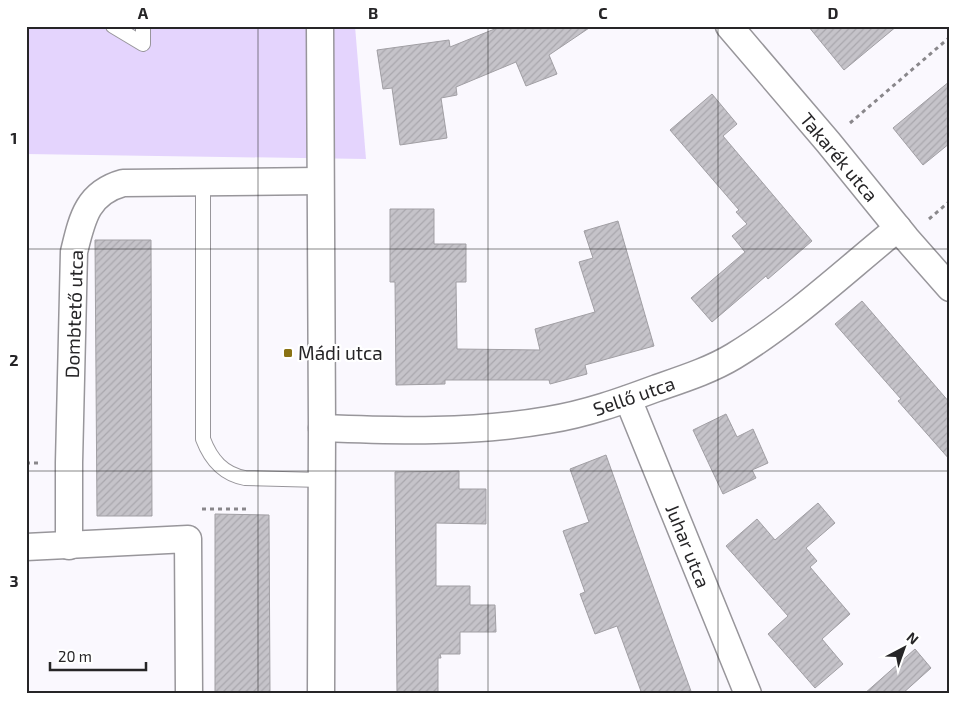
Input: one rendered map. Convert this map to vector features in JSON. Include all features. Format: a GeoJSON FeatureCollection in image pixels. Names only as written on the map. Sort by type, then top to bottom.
{"type":"FeatureCollection","features":[{"type":"Feature","properties":{"kind":"street"},"geometry":{"type":"LineString","coordinates":[[320,26],[322,428],[320,694]]}},
{"type":"Feature","properties":{"kind":"street","name":"Takarék utca"},"geometry":{"type":"LineString","coordinates":[[729,26],[950,288]]}},
{"type":"Feature","properties":{"kind":"street","name":"Dombtető utca"},"geometry":{"type":"LineString","coordinates":[[69,546],[74,252],[80,225],[90,205],[99,194],[111,186],[123,183],[320,181]]}},
{"type":"Feature","properties":{"kind":"street","name":"Sellő utca"},"geometry":{"type":"LineString","coordinates":[[322,428],[430,430],[497,427],[550,420],[628,399],[732,357],[776,328],[898,228]]}},
{"type":"Feature","properties":{"kind":"street","name":"Juhar utca"},"geometry":{"type":"LineString","coordinates":[[628,399],[748,694]]}},
{"type":"Feature","properties":{"kind":"street"},"geometry":{"type":"LineString","coordinates":[[26,547],[188,540],[189,694]]}},
{"type":"Feature","properties":{"kind":"lane"},"geometry":{"type":"LineString","coordinates":[[113,26],[143,44],[143,26]]}},
{"type":"Feature","properties":{"kind":"lane"},"geometry":{"type":"LineString","coordinates":[[203,183],[203,439],[208,452],[215,462],[234,476],[321,480]]}},
{"type":"Feature","properties":{"kind":"path"},"geometry":{"type":"LineString","coordinates":[[828,142],[950,36]]}},
{"type":"Feature","properties":{"kind":"path"},"geometry":{"type":"LineString","coordinates":[[202,509],[246,509]]}},
{"type":"Feature","properties":{"kind":"shaded area"},"geometry":{"type":"Polygon","coordinates":[[[26,26],[355,26],[366,159],[26,154],[26,26]]]}},
{"type":"Feature","properties":{"kind":"building"},"geometry":{"type":"Polygon","coordinates":[[[502,26],[592,26],[549,55],[557,74],[526,86],[516,62],[456,87],[457,95],[441,98],[447,138],[400,145],[392,88],[383,89],[377,50],[449,40],[450,47],[502,26]]]}},
{"type":"Feature","properties":{"kind":"building"},"geometry":{"type":"Polygon","coordinates":[[[808,26],[897,26],[844,70],[808,26]]]}},
{"type":"Feature","properties":{"kind":"building"},"geometry":{"type":"Polygon","coordinates":[[[950,81],[950,143],[923,165],[893,128],[950,81]]]}},
{"type":"Feature","properties":{"kind":"building"},"geometry":{"type":"Polygon","coordinates":[[[712,94],[737,124],[723,136],[812,241],[768,279],[766,276],[712,322],[691,298],[745,252],[732,236],[747,224],[736,212],[739,210],[670,130],[712,94]]]}},
{"type":"Feature","properties":{"kind":"building"},"geometry":{"type":"Polygon","coordinates":[[[390,209],[434,209],[434,244],[466,244],[466,282],[456,282],[457,349],[540,350],[535,329],[595,312],[579,262],[593,258],[584,231],[618,221],[654,346],[585,365],[587,374],[550,384],[549,380],[445,380],[445,384],[396,385],[395,282],[390,282],[390,209]]]}},
{"type":"Feature","properties":{"kind":"building"},"geometry":{"type":"Polygon","coordinates":[[[95,240],[151,240],[152,516],[97,516],[95,240]]]}},
{"type":"Feature","properties":{"kind":"building"},"geometry":{"type":"Polygon","coordinates":[[[862,301],[950,403],[950,460],[898,401],[901,399],[835,324],[862,301]]]}},
{"type":"Feature","properties":{"kind":"building"},"geometry":{"type":"Polygon","coordinates":[[[726,414],[737,437],[753,429],[768,463],[752,470],[756,478],[723,494],[693,430],[726,414]]]}},
{"type":"Feature","properties":{"kind":"building"},"geometry":{"type":"Polygon","coordinates":[[[606,455],[692,694],[642,694],[617,626],[595,634],[580,594],[585,592],[563,531],[589,522],[570,469],[606,455]]]}},
{"type":"Feature","properties":{"kind":"building"},"geometry":{"type":"Polygon","coordinates":[[[459,471],[459,489],[486,489],[486,524],[436,523],[436,586],[470,586],[470,605],[495,605],[496,632],[460,632],[460,654],[440,654],[441,658],[438,658],[438,694],[397,694],[395,472],[459,471]]]}},
{"type":"Feature","properties":{"kind":"building"},"geometry":{"type":"Polygon","coordinates":[[[818,503],[835,523],[806,548],[817,561],[810,567],[850,614],[822,639],[843,664],[815,688],[768,634],[788,616],[726,546],[757,519],[775,540],[818,503]]]}},
{"type":"Feature","properties":{"kind":"building"},"geometry":{"type":"Polygon","coordinates":[[[215,514],[269,515],[270,694],[215,694],[215,514]]]}},
{"type":"Feature","properties":{"kind":"building"},"geometry":{"type":"Polygon","coordinates":[[[915,649],[931,668],[902,694],[864,694],[915,649]]]}},
{"type":"Feature","properties":{"kind":"place","name":"Mádi utca"},"geometry":{"type":"Point","coordinates":[288,353]}}]}
